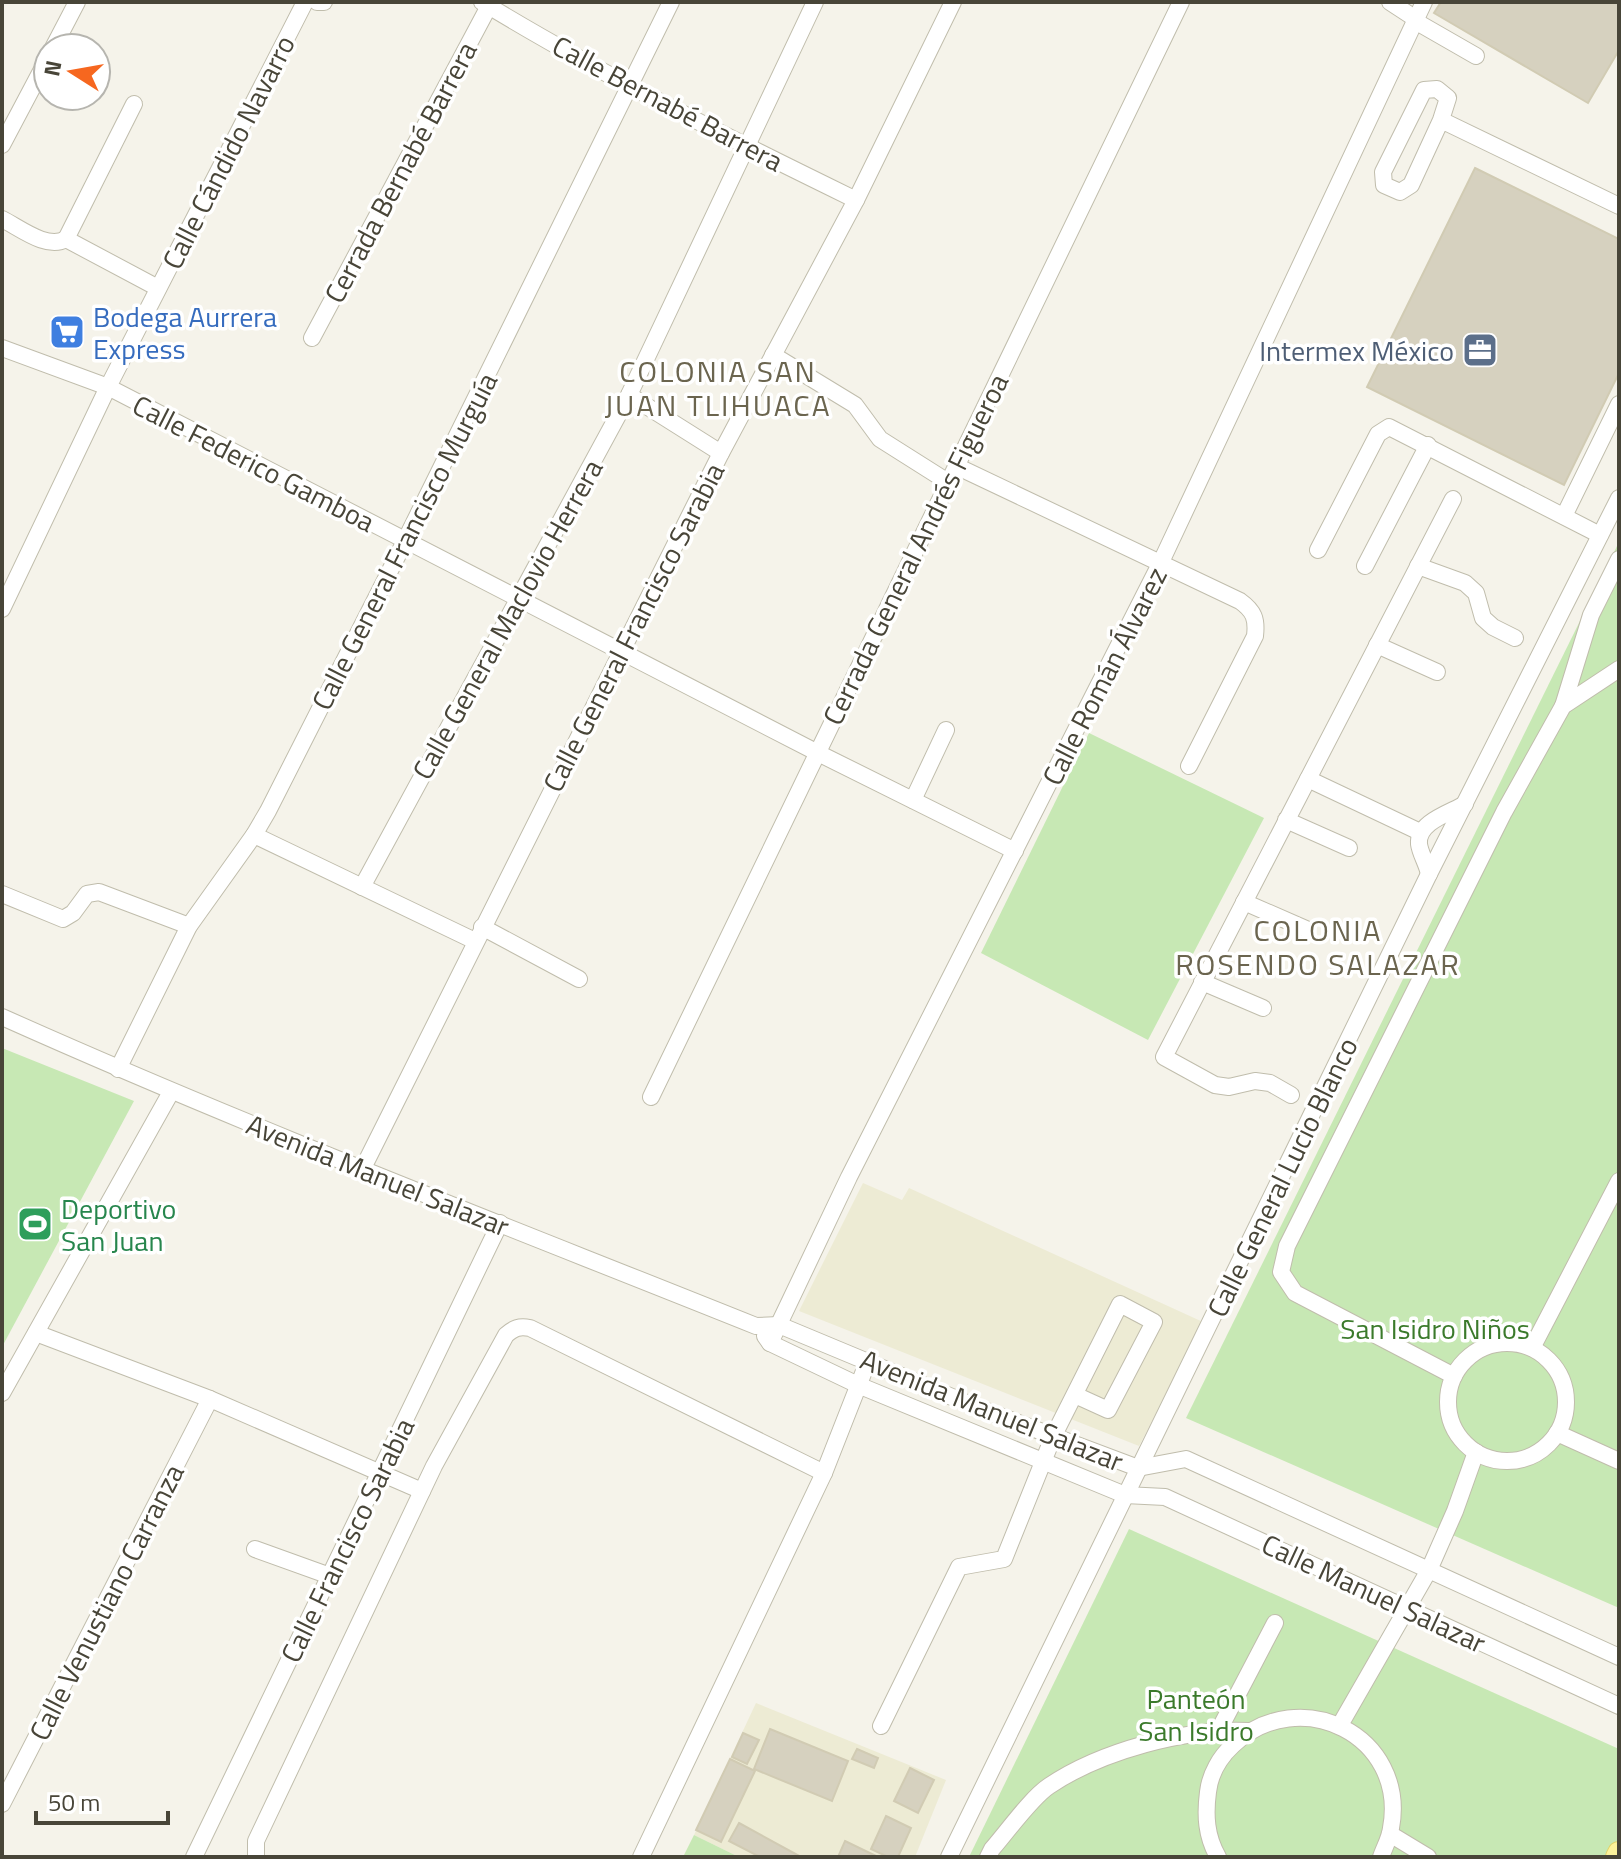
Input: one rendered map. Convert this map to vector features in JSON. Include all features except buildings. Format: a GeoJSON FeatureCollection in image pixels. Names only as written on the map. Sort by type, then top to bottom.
{"type":"FeatureCollection","features":[{"type":"Feature","properties":{"kind":"street"},"geometry":{"type":"LineString","coordinates":[[61,32],[77,2]]}},
{"type":"Feature","properties":{"kind":"street","name":"Calle Cándido Navarro"},"geometry":{"type":"LineString","coordinates":[[2,609],[108,387],[305,2]]}},
{"type":"Feature","properties":{"kind":"street"},"geometry":{"type":"LineString","coordinates":[[317,2],[324,2]]}},
{"type":"Feature","properties":{"kind":"street","name":"Calle General Francisco Murguía"},"geometry":{"type":"LineString","coordinates":[[118,1069],[189,926],[254,835],[405,541],[671,2]]}},
{"type":"Feature","properties":{"kind":"street","name":"Calle General Maclovio Herrera"},"geometry":{"type":"LineString","coordinates":[[362,887],[629,395],[815,2]]}},
{"type":"Feature","properties":{"kind":"street","name":"Calle General Francisco Sarabia"},"geometry":{"type":"LineString","coordinates":[[362,1170],[721,453],[856,200],[953,2]]}},
{"type":"Feature","properties":{"kind":"street","name":"Cerrada General Andrés Figueroa"},"geometry":{"type":"LineString","coordinates":[[651,1097],[1181,2]]}},
{"type":"Feature","properties":{"kind":"street"},"geometry":{"type":"LineString","coordinates":[[1390,2],[1476,56]]}},
{"type":"Feature","properties":{"kind":"street","name":"Calle Román Álvarez"},"geometry":{"type":"LineString","coordinates":[[770,1343],[849,1177],[1161,562],[1424,2]]}},
{"type":"Feature","properties":{"kind":"street","name":"Calle Bernabé Barrera"},"geometry":{"type":"LineString","coordinates":[[486,4],[630,86],[856,200]]}},
{"type":"Feature","properties":{"kind":"street","name":"Cerrada Bernabé Barrera"},"geometry":{"type":"LineString","coordinates":[[312,338],[486,4]]}},
{"type":"Feature","properties":{"kind":"street"},"geometry":{"type":"LineString","coordinates":[[2,145],[32,88]]}},
{"type":"Feature","properties":{"kind":"street"},"geometry":{"type":"LineString","coordinates":[[1437,89],[1448,98],[1441,120],[1411,185],[1400,192],[1384,185],[1383,172],[1424,90],[1437,89]]}},
{"type":"Feature","properties":{"kind":"street"},"geometry":{"type":"LineString","coordinates":[[2,219],[47,242],[62,243],[134,104]]}},
{"type":"Feature","properties":{"kind":"street"},"geometry":{"type":"LineString","coordinates":[[1441,120],[1619,206]]}},
{"type":"Feature","properties":{"kind":"street"},"geometry":{"type":"LineString","coordinates":[[66,239],[158,288]]}},
{"type":"Feature","properties":{"kind":"street","name":"Calle Federico Gamboa"},"geometry":{"type":"LineString","coordinates":[[2,348],[108,387],[816,752],[1015,851]]}},
{"type":"Feature","properties":{"kind":"street"},"geometry":{"type":"LineString","coordinates":[[773,355],[855,405],[880,439],[948,482]]}},
{"type":"Feature","properties":{"kind":"street"},"geometry":{"type":"LineString","coordinates":[[629,395],[721,453]]}},
{"type":"Feature","properties":{"kind":"street"},"geometry":{"type":"LineString","coordinates":[[1564,516],[1619,404]]}},
{"type":"Feature","properties":{"kind":"street"},"geometry":{"type":"LineString","coordinates":[[1318,550],[1382,429],[1395,428],[1600,535]]}},
{"type":"Feature","properties":{"kind":"street"},"geometry":{"type":"LineString","coordinates":[[1365,566],[1428,445]]}},
{"type":"Feature","properties":{"kind":"street"},"geometry":{"type":"LineString","coordinates":[[956,466],[1161,562],[1251,609],[1257,621],[1255,636],[1189,766]]}},
{"type":"Feature","properties":{"kind":"street","name":"Calle General Lucio Blanco"},"geometry":{"type":"LineString","coordinates":[[949,1857],[1429,874],[1619,498]]}},
{"type":"Feature","properties":{"kind":"street"},"geometry":{"type":"LineString","coordinates":[[1291,1095],[1270,1083],[1255,1081],[1229,1087],[1215,1085],[1164,1057],[1453,499]]}},
{"type":"Feature","properties":{"kind":"street"},"geometry":{"type":"LineString","coordinates":[[1454,1376],[1295,1293],[1281,1272],[1287,1246],[1504,812],[1563,706],[1591,615],[1619,559]]}},
{"type":"Feature","properties":{"kind":"street"},"geometry":{"type":"LineString","coordinates":[[1418,566],[1465,583],[1476,593],[1483,618],[1515,638]]}},
{"type":"Feature","properties":{"kind":"street"},"geometry":{"type":"LineString","coordinates":[[1377,645],[1437,672]]}},
{"type":"Feature","properties":{"kind":"street"},"geometry":{"type":"LineString","coordinates":[[1563,706],[1619,669]]}},
{"type":"Feature","properties":{"kind":"street"},"geometry":{"type":"LineString","coordinates":[[913,800],[946,730]]}},
{"type":"Feature","properties":{"kind":"street"},"geometry":{"type":"LineString","coordinates":[[1308,779],[1420,832]]}},
{"type":"Feature","properties":{"kind":"street"},"geometry":{"type":"LineString","coordinates":[[1429,874],[1419,847],[1420,832],[1427,824],[1465,804]]}},
{"type":"Feature","properties":{"kind":"street"},"geometry":{"type":"LineString","coordinates":[[1286,820],[1349,848]]}},
{"type":"Feature","properties":{"kind":"street"},"geometry":{"type":"LineString","coordinates":[[254,835],[362,887],[579,979]]}},
{"type":"Feature","properties":{"kind":"street"},"geometry":{"type":"LineString","coordinates":[[2,894],[63,919],[73,913],[87,894],[99,892],[189,926]]}},
{"type":"Feature","properties":{"kind":"street"},"geometry":{"type":"LineString","coordinates":[[1244,902],[1306,929]]}},
{"type":"Feature","properties":{"kind":"street"},"geometry":{"type":"LineString","coordinates":[[1202,982],[1263,1008]]}},
{"type":"Feature","properties":{"kind":"street","name":"Avenida Manuel Salazar"},"geometry":{"type":"LineString","coordinates":[[2,1017],[171,1092],[362,1170],[756,1326],[779,1325],[976,1407],[1138,1468]]}},
{"type":"Feature","properties":{"kind":"street"},"geometry":{"type":"LineString","coordinates":[[2,1393],[171,1092]]}},
{"type":"Feature","properties":{"kind":"street"},"geometry":{"type":"LineString","coordinates":[[1532,1348],[1619,1181]]}},
{"type":"Feature","properties":{"kind":"street","name":"Calle Francisco Sarabia"},"geometry":{"type":"LineString","coordinates":[[194,1857],[500,1223]]}},
{"type":"Feature","properties":{"kind":"street"},"geometry":{"type":"LineString","coordinates":[[881,1726],[959,1567],[1004,1559],[1053,1437],[1120,1304],[1154,1322],[1108,1410],[1075,1395]]}},
{"type":"Feature","properties":{"kind":"street","name":"Avenida Manuel Salazar"},"geometry":{"type":"LineString","coordinates":[[756,1326],[770,1343],[858,1385],[1125,1495]]}},
{"type":"Feature","properties":{"kind":"street"},"geometry":{"type":"LineString","coordinates":[[256,1857],[256,1841],[422,1491],[506,1335],[513,1329],[530,1328],[824,1473]]}},
{"type":"Feature","properties":{"kind":"street"},"geometry":{"type":"LineString","coordinates":[[36,1333],[210,1399],[422,1491]]}},
{"type":"Feature","properties":{"kind":"street"},"geometry":{"type":"LineString","coordinates":[[1514,1343],[1532,1348],[1548,1359],[1560,1375],[1566,1394],[1565,1414],[1557,1433],[1543,1449],[1524,1459],[1504,1461],[1476,1452],[1455,1431],[1449,1414],[1448,1395],[1454,1376],[1464,1361],[1487,1347],[1514,1343]]}},
{"type":"Feature","properties":{"kind":"street"},"geometry":{"type":"LineString","coordinates":[[641,1857],[824,1473],[868,1361]]}},
{"type":"Feature","properties":{"kind":"street","name":"Calle Venustiano Carranza"},"geometry":{"type":"LineString","coordinates":[[2,1804],[210,1399]]}},
{"type":"Feature","properties":{"kind":"street"},"geometry":{"type":"LineString","coordinates":[[967,1430],[976,1407]]}},
{"type":"Feature","properties":{"kind":"street"},"geometry":{"type":"LineString","coordinates":[[1557,1433],[1619,1461]]}},
{"type":"Feature","properties":{"kind":"street"},"geometry":{"type":"LineString","coordinates":[[1340,1725],[1429,1570],[1476,1452]]}},
{"type":"Feature","properties":{"kind":"street","name":"Calle Manuel Salazar"},"geometry":{"type":"LineString","coordinates":[[1138,1468],[1186,1459],[1619,1657]]}},
{"type":"Feature","properties":{"kind":"street","name":"Calle Manuel Salazar"},"geometry":{"type":"LineString","coordinates":[[1125,1495],[1165,1497],[1619,1706]]}},
{"type":"Feature","properties":{"kind":"street"},"geometry":{"type":"LineString","coordinates":[[255,1549],[330,1576]]}},
{"type":"Feature","properties":{"kind":"street"},"geometry":{"type":"LineString","coordinates":[[1219,1730],[1275,1623]]}},
{"type":"Feature","properties":{"kind":"street"},"geometry":{"type":"LineString","coordinates":[[1218,1857],[1211,1845],[1205,1813],[1209,1781],[1224,1753],[1248,1731],[1277,1718],[1309,1716],[1340,1725],[1366,1743],[1384,1770],[1393,1799],[1390,1834],[1381,1857]]}},
{"type":"Feature","properties":{"kind":"street"},"geometry":{"type":"LineString","coordinates":[[988,1857],[1047,1787],[1093,1762],[1148,1745],[1219,1730],[1248,1731]]}},
{"type":"Feature","properties":{"kind":"street"},"geometry":{"type":"LineString","coordinates":[[1390,1834],[1428,1857]]}},
{"type":"Feature","properties":{"kind":"shaded area"},"geometry":{"type":"Polygon","coordinates":[[[863,1183],[902,1200],[909,1188],[1203,1322],[1139,1446],[799,1311],[863,1183]]]}},
{"type":"Feature","properties":{"kind":"shaded area"},"geometry":{"type":"Polygon","coordinates":[[[756,1703],[946,1780],[915,1857],[739,1857],[694,1835],[756,1703]]]}},
{"type":"Feature","properties":{"kind":"green space","name":"San Isidro Niños"},"geometry":{"type":"Polygon","coordinates":[[[1619,542],[1619,1608],[1186,1418],[1619,542]]]}},
{"type":"Feature","properties":{"kind":"green space"},"geometry":{"type":"Polygon","coordinates":[[[1089,733],[1264,818],[1148,1040],[981,953],[1089,733]]]}},
{"type":"Feature","properties":{"kind":"green space","name":"Deportivo San Juan"},"geometry":{"type":"Polygon","coordinates":[[[2,1048],[134,1101],[2,1347],[2,1048]]]}},
{"type":"Feature","properties":{"kind":"green space","name":"Panteón San Isidro"},"geometry":{"type":"Polygon","coordinates":[[[1129,1529],[1619,1749],[1619,1849],[1614,1857],[969,1857],[1129,1529]]]}},
{"type":"Feature","properties":{"kind":"green space"},"geometry":{"type":"Polygon","coordinates":[[[694,1835],[739,1857],[683,1857],[694,1835]]]}},
{"type":"Feature","properties":{"kind":"place","name":"Bodega Aurrera Express"},"geometry":{"type":"Point","coordinates":[67,332]}},
{"type":"Feature","properties":{"kind":"place","name":"Intermex México"},"geometry":{"type":"Point","coordinates":[1480,350]}},
{"type":"Feature","properties":{"kind":"place","name":"Deportivo San Juan"},"geometry":{"type":"Point","coordinates":[35,1224]}},
{"type":"Feature","properties":{"kind":"district","name":"COLONIA SAN JUAN TLIHUACA"},"geometry":{"type":"Point","coordinates":[718,388]}},
{"type":"Feature","properties":{"kind":"district","name":"COLONIA ROSENDO SALAZAR"},"geometry":{"type":"Point","coordinates":[1318,947]}}]}
